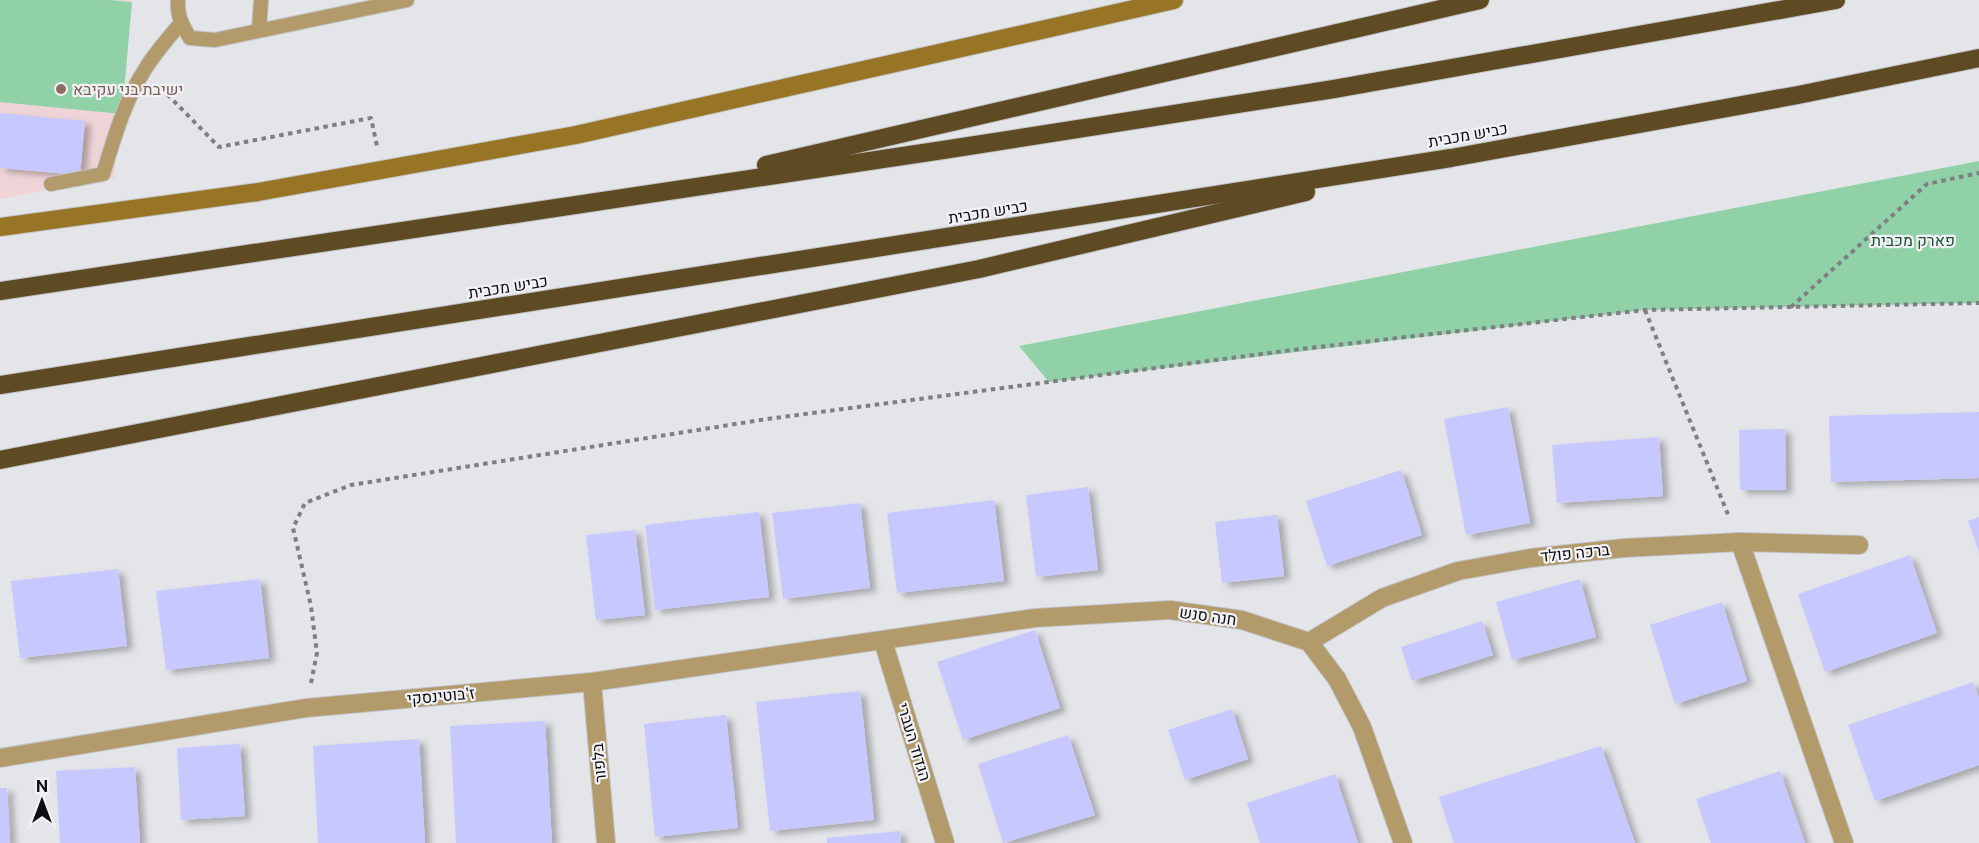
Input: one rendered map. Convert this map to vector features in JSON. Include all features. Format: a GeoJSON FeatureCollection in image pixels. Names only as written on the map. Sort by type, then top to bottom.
{"type":"FeatureCollection","features":[{"type":"Feature","properties":{"kind":"highway"},"geometry":{"type":"LineString","coordinates":[[632,196],[1480,0]]}},
{"type":"Feature","properties":{"kind":"highway"},"geometry":{"type":"LineString","coordinates":[[0,291],[1334,89],[1836,0]]}},
{"type":"Feature","properties":{"kind":"highway","name":"כביש מכבית"},"geometry":{"type":"LineString","coordinates":[[0,386],[1451,158],[1797,95],[1979,58]]}},
{"type":"Feature","properties":{"kind":"highway"},"geometry":{"type":"LineString","coordinates":[[0,460],[979,269],[1451,158]]}},
{"type":"Feature","properties":{"kind":"main road"},"geometry":{"type":"LineString","coordinates":[[0,227],[258,192],[576,135],[1174,0]]}},
{"type":"Feature","properties":{"kind":"street","name":"ברכה פולד"},"geometry":{"type":"LineString","coordinates":[[1309,642],[1382,598],[1458,571],[1531,558],[1612,549],[1740,542],[1859,545]]}},
{"type":"Feature","properties":{"kind":"street"},"geometry":{"type":"LineString","coordinates":[[1740,542],[1844,843]]}},
{"type":"Feature","properties":{"kind":"street","name":"חנה סנש"},"geometry":{"type":"LineString","coordinates":[[883,641],[1035,618],[1170,610],[1242,620],[1309,642]]}},
{"type":"Feature","properties":{"kind":"street","name":"ז'בוטינסקי"},"geometry":{"type":"LineString","coordinates":[[0,758],[306,708],[592,682],[883,641]]}},
{"type":"Feature","properties":{"kind":"street","name":"הגדוד העברי"},"geometry":{"type":"LineString","coordinates":[[883,641],[945,843]]}},
{"type":"Feature","properties":{"kind":"street"},"geometry":{"type":"LineString","coordinates":[[1309,642],[1337,679],[1362,727],[1403,843]]}},
{"type":"Feature","properties":{"kind":"street","name":"בלפור"},"geometry":{"type":"LineString","coordinates":[[592,682],[606,843]]}},
{"type":"Feature","properties":{"kind":"lane"},"geometry":{"type":"LineString","coordinates":[[178,0],[181,23],[190,38],[215,40],[343,7],[407,0]]}},
{"type":"Feature","properties":{"kind":"lane"},"geometry":{"type":"LineString","coordinates":[[259,30],[261,0]]}},
{"type":"Feature","properties":{"kind":"lane"},"geometry":{"type":"LineString","coordinates":[[51,184],[103,174],[118,125],[132,92],[144,70],[181,23]]}},
{"type":"Feature","properties":{"kind":"path"},"geometry":{"type":"LineString","coordinates":[[144,70],[219,147],[371,118],[383,170]]}},
{"type":"Feature","properties":{"kind":"path"},"geometry":{"type":"LineString","coordinates":[[1791,307],[1927,184],[1979,173]]}},
{"type":"Feature","properties":{"kind":"path"},"geometry":{"type":"LineString","coordinates":[[306,708],[317,653],[311,606],[293,528],[306,503],[351,485],[767,419],[1292,350],[1645,310],[1979,303]]}},
{"type":"Feature","properties":{"kind":"path"},"geometry":{"type":"LineString","coordinates":[[1645,310],[1740,542]]}},
{"type":"Feature","properties":{"kind":"shaded area","name":"ישיבת בני עקיבא"},"geometry":{"type":"Polygon","coordinates":[[[0,0],[131,0],[114,178],[0,199],[0,0]]]}},
{"type":"Feature","properties":{"kind":"green space"},"geometry":{"type":"Polygon","coordinates":[[[0,0],[132,2],[122,114],[0,102],[0,0]]]}},
{"type":"Feature","properties":{"kind":"green space","name":"פארק מכבית"},"geometry":{"type":"Polygon","coordinates":[[[1979,161],[1979,303],[1645,310],[1049,382],[1019,346],[1979,161]]]}},
{"type":"Feature","properties":{"kind":"building"},"geometry":{"type":"Polygon","coordinates":[[[0,113],[85,121],[80,175],[0,168],[0,113]]]}},
{"type":"Feature","properties":{"kind":"building"},"geometry":{"type":"Polygon","coordinates":[[[1508,407],[1530,523],[1466,535],[1444,419],[1508,407]]]}},
{"type":"Feature","properties":{"kind":"building"},"geometry":{"type":"Polygon","coordinates":[[[1979,412],[1979,478],[1831,482],[1829,416],[1979,412]]]}},
{"type":"Feature","properties":{"kind":"building"},"geometry":{"type":"Polygon","coordinates":[[[1785,429],[1786,490],[1740,490],[1739,430],[1785,429]]]}},
{"type":"Feature","properties":{"kind":"building"},"geometry":{"type":"Polygon","coordinates":[[[1659,437],[1663,496],[1557,503],[1552,445],[1659,437]]]}},
{"type":"Feature","properties":{"kind":"building"},"geometry":{"type":"Polygon","coordinates":[[[1401,470],[1422,535],[1327,566],[1306,501],[1401,470]]]}},
{"type":"Feature","properties":{"kind":"building"},"geometry":{"type":"Polygon","coordinates":[[[1088,487],[1098,570],[1036,577],[1026,495],[1088,487]]]}},
{"type":"Feature","properties":{"kind":"building"},"geometry":{"type":"Polygon","coordinates":[[[994,500],[1004,581],[897,593],[887,513],[994,500]]]}},
{"type":"Feature","properties":{"kind":"building"},"geometry":{"type":"Polygon","coordinates":[[[860,503],[870,588],[783,599],[772,513],[860,503]]]}},
{"type":"Feature","properties":{"kind":"building"},"geometry":{"type":"Polygon","coordinates":[[[759,512],[769,597],[655,610],[645,525],[759,512]]]}},
{"type":"Feature","properties":{"kind":"building"},"geometry":{"type":"Polygon","coordinates":[[[1277,515],[1284,576],[1222,583],[1215,522],[1277,515]]]}},
{"type":"Feature","properties":{"kind":"building"},"geometry":{"type":"Polygon","coordinates":[[[1979,517],[1979,552],[1968,521],[1979,517]]]}},
{"type":"Feature","properties":{"kind":"building"},"geometry":{"type":"Polygon","coordinates":[[[635,530],[645,615],[596,620],[586,535],[635,530]]]}},
{"type":"Feature","properties":{"kind":"building"},"geometry":{"type":"Polygon","coordinates":[[[1910,555],[1937,633],[1825,672],[1798,594],[1910,555]]]}},
{"type":"Feature","properties":{"kind":"building"},"geometry":{"type":"Polygon","coordinates":[[[118,569],[127,646],[20,658],[11,581],[118,569]]]}},
{"type":"Feature","properties":{"kind":"building"},"geometry":{"type":"Polygon","coordinates":[[[260,579],[269,658],[166,670],[156,591],[260,579]]]}},
{"type":"Feature","properties":{"kind":"building"},"geometry":{"type":"Polygon","coordinates":[[[1580,579],[1596,637],[1512,660],[1496,602],[1580,579]]]}},
{"type":"Feature","properties":{"kind":"building"},"geometry":{"type":"Polygon","coordinates":[[[1722,602],[1747,681],[1675,704],[1650,625],[1722,602]]]}},
{"type":"Feature","properties":{"kind":"building"},"geometry":{"type":"Polygon","coordinates":[[[1482,621],[1493,655],[1412,681],[1401,647],[1482,621]]]}},
{"type":"Feature","properties":{"kind":"building"},"geometry":{"type":"Polygon","coordinates":[[[1035,630],[1060,708],[963,740],[937,662],[1035,630]]]}},
{"type":"Feature","properties":{"kind":"building"},"geometry":{"type":"Polygon","coordinates":[[[1973,682],[1979,698],[1979,765],[1875,801],[1848,725],[1973,682]]]}},
{"type":"Feature","properties":{"kind":"building"},"geometry":{"type":"Polygon","coordinates":[[[860,691],[874,820],[770,831],[756,702],[860,691]]]}},
{"type":"Feature","properties":{"kind":"building"},"geometry":{"type":"Polygon","coordinates":[[[1232,709],[1248,759],[1185,780],[1168,730],[1232,709]]]}},
{"type":"Feature","properties":{"kind":"building"},"geometry":{"type":"Polygon","coordinates":[[[726,715],[738,828],[655,837],[644,724],[726,715]]]}},
{"type":"Feature","properties":{"kind":"building"},"geometry":{"type":"Polygon","coordinates":[[[545,721],[552,843],[456,843],[450,726],[545,721]]]}},
{"type":"Feature","properties":{"kind":"building"},"geometry":{"type":"Polygon","coordinates":[[[1068,735],[1095,815],[1003,843],[978,764],[1068,735]]]}},
{"type":"Feature","properties":{"kind":"building"},"geometry":{"type":"Polygon","coordinates":[[[419,739],[425,843],[318,843],[313,746],[419,739]]]}},
{"type":"Feature","properties":{"kind":"building"},"geometry":{"type":"Polygon","coordinates":[[[240,744],[245,816],[181,820],[177,748],[240,744]]]}},
{"type":"Feature","properties":{"kind":"building"},"geometry":{"type":"Polygon","coordinates":[[[1601,746],[1635,843],[1454,843],[1439,797],[1601,746]]]}},
{"type":"Feature","properties":{"kind":"building"},"geometry":{"type":"Polygon","coordinates":[[[135,767],[140,843],[60,843],[56,771],[135,767]]]}},
{"type":"Feature","properties":{"kind":"building"},"geometry":{"type":"Polygon","coordinates":[[[1780,771],[1805,843],[1711,843],[1696,799],[1780,771]]]}},
{"type":"Feature","properties":{"kind":"building"},"geometry":{"type":"Polygon","coordinates":[[[1335,774],[1358,843],[1260,843],[1247,803],[1335,774]]]}},
{"type":"Feature","properties":{"kind":"building"},"geometry":{"type":"Polygon","coordinates":[[[0,788],[7,788],[10,843],[0,843],[0,788]]]}},
{"type":"Feature","properties":{"kind":"building"},"geometry":{"type":"Polygon","coordinates":[[[900,831],[901,843],[827,843],[827,838],[900,831]]]}},
{"type":"Feature","properties":{"kind":"place","name":"ישיבת בני עקיבא"},"geometry":{"type":"Point","coordinates":[61,89]}}]}
